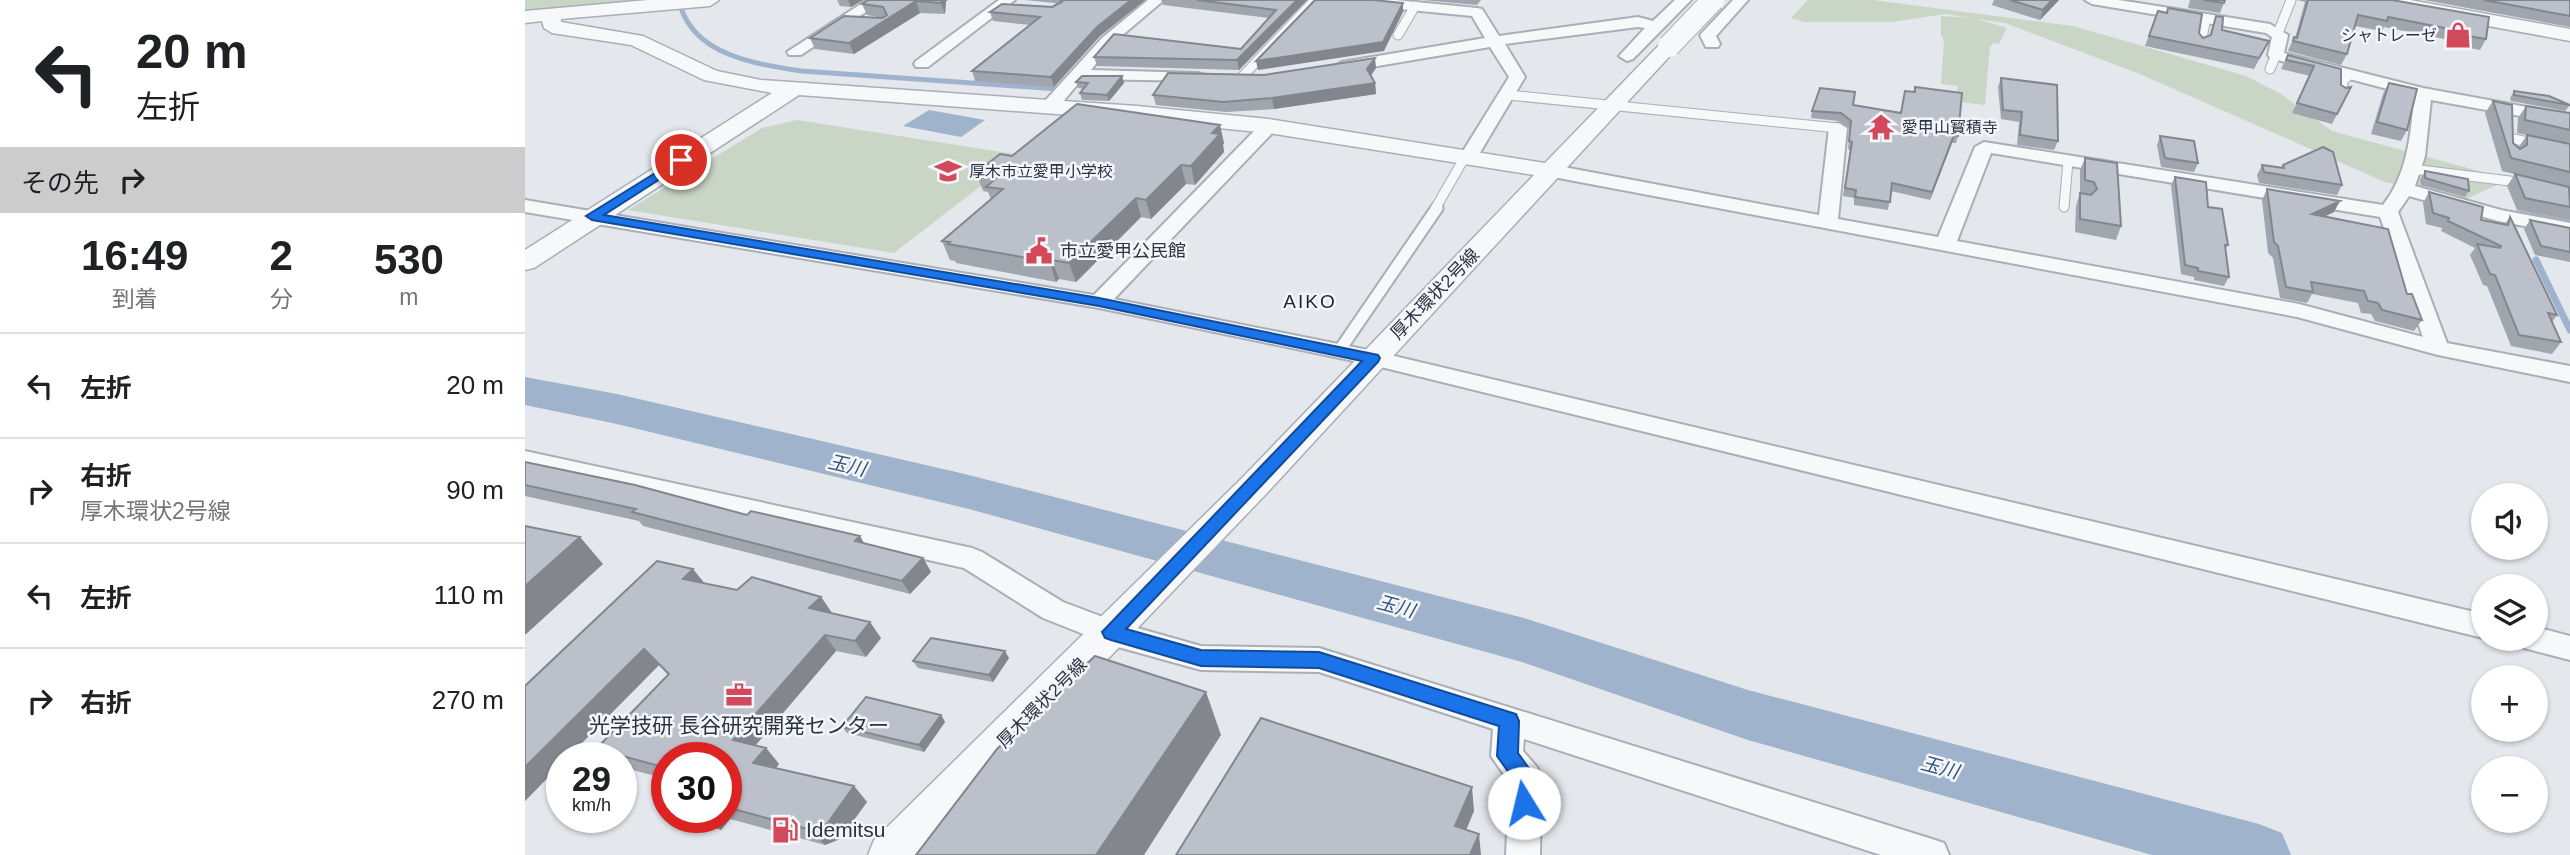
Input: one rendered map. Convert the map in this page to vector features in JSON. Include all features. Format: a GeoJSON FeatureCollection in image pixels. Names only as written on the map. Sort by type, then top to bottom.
{"type":"FeatureCollection","features":[{"type":"Feature","properties":{"kind":"street"},"geometry":{"type":"LineString","coordinates":[[525,17],[711,0]]}},
{"type":"Feature","properties":{"kind":"street"},"geometry":{"type":"LineString","coordinates":[[795,52],[877,0]]}},
{"type":"Feature","properties":{"kind":"street"},"geometry":{"type":"LineString","coordinates":[[1049,106],[1107,41],[1157,0]]}},
{"type":"Feature","properties":{"kind":"street"},"geometry":{"type":"LineString","coordinates":[[1348,0],[1415,6],[1482,5],[1496,41],[1517,77],[1468,156]]}},
{"type":"Feature","properties":{"kind":"street","name":"厚木環状2号線"},"geometry":{"type":"LineString","coordinates":[[890,855],[1255,485],[1713,0]]}},
{"type":"Feature","properties":{"kind":"street"},"geometry":{"type":"LineString","coordinates":[[1711,44],[1708,35],[1741,0]]}},
{"type":"Feature","properties":{"kind":"street"},"geometry":{"type":"LineString","coordinates":[[2092,0],[2278,33],[2273,62],[2345,83],[2423,93],[2570,120]]}},
{"type":"Feature","properties":{"kind":"street"},"geometry":{"type":"LineString","coordinates":[[2379,0],[2570,35]]}},
{"type":"Feature","properties":{"kind":"street"},"geometry":{"type":"LineString","coordinates":[[922,64],[1005,2],[1028,8]]}},
{"type":"Feature","properties":{"kind":"street"},"geometry":{"type":"LineString","coordinates":[[1627,56],[1681,3],[1727,15]]}},
{"type":"Feature","properties":{"kind":"street"},"geometry":{"type":"LineString","coordinates":[[552,16],[551,24],[559,29],[636,40],[711,76],[792,90],[1049,106],[1269,126],[1468,156],[2299,310],[2438,348],[2570,374]]}},
{"type":"Feature","properties":{"kind":"street"},"geometry":{"type":"LineString","coordinates":[[845,20],[870,23]]}},
{"type":"Feature","properties":{"kind":"street"},"geometry":{"type":"LineString","coordinates":[[1323,71],[1496,41],[1637,22],[1656,26]]}},
{"type":"Feature","properties":{"kind":"street"},"geometry":{"type":"LineString","coordinates":[[1079,74],[1265,78]]}},
{"type":"Feature","properties":{"kind":"street"},"geometry":{"type":"LineString","coordinates":[[525,262],[592,216],[792,90]]}},
{"type":"Feature","properties":{"kind":"street"},"geometry":{"type":"LineString","coordinates":[[2388,212],[2403,188],[2419,151],[2423,93]]}},
{"type":"Feature","properties":{"kind":"street"},"geometry":{"type":"LineString","coordinates":[[1099,302],[1269,126]]}},
{"type":"Feature","properties":{"kind":"street"},"geometry":{"type":"LineString","coordinates":[[1828,222],[1838,128]]}},
{"type":"Feature","properties":{"kind":"street"},"geometry":{"type":"LineString","coordinates":[[1945,245],[1984,147],[2388,212]]}},
{"type":"Feature","properties":{"kind":"street"},"geometry":{"type":"LineString","coordinates":[[2403,188],[2498,215],[2570,229]]}},
{"type":"Feature","properties":{"kind":"street"},"geometry":{"type":"LineString","coordinates":[[525,206],[1099,302],[1373,358],[2471,623]]}},
{"type":"Feature","properties":{"kind":"street"},"geometry":{"type":"LineString","coordinates":[[2388,212],[2438,348]]}},
{"type":"Feature","properties":{"kind":"street"},"geometry":{"type":"LineString","coordinates":[[525,460],[972,559],[1053,610],[1116,627],[1201,658],[1319,660],[1932,855]]}},
{"type":"Feature","properties":{"kind":"street"},"geometry":{"type":"LineString","coordinates":[[2548,642],[2570,648]]}},
{"type":"Feature","properties":{"kind":"street"},"geometry":{"type":"LineString","coordinates":[[1509,721],[1507,756],[1525,777],[1523,855]]}},
{"type":"Feature","properties":{"kind":"lane"},"geometry":{"type":"LineString","coordinates":[[1230,78],[1315,0]]}},
{"type":"Feature","properties":{"kind":"lane"},"geometry":{"type":"LineString","coordinates":[[2278,33],[2291,0]]}},
{"type":"Feature","properties":{"kind":"lane"},"geometry":{"type":"LineString","coordinates":[[1398,35],[1415,6]]}},
{"type":"Feature","properties":{"kind":"lane"},"geometry":{"type":"LineString","coordinates":[[2201,41],[2206,19]]}},
{"type":"Feature","properties":{"kind":"lane"},"geometry":{"type":"LineString","coordinates":[[1508,95],[1838,128]]}},
{"type":"Feature","properties":{"kind":"lane"},"geometry":{"type":"LineString","coordinates":[[2512,110],[2510,137],[2513,147]]}},
{"type":"Feature","properties":{"kind":"lane"},"geometry":{"type":"LineString","coordinates":[[2499,145],[2570,151]]}},
{"type":"Feature","properties":{"kind":"lane"},"geometry":{"type":"LineString","coordinates":[[1339,351],[1441,201],[1468,156]]}},
{"type":"Feature","properties":{"kind":"lane"},"geometry":{"type":"LineString","coordinates":[[2068,161],[2068,201]]}},
{"type":"Feature","properties":{"kind":"lane"},"geometry":{"type":"LineString","coordinates":[[2412,169],[2486,176],[2535,185]]}},
{"type":"Feature","properties":{"kind":"green space"},"geometry":{"type":"Polygon","coordinates":[[[525,0],[672,0],[525,13],[525,0]]]}},
{"type":"Feature","properties":{"kind":"green space"},"geometry":{"type":"Polygon","coordinates":[[[1808,0],[1873,0],[2073,26],[2246,76],[2281,94],[2332,131],[2570,196],[2503,182],[2466,199],[2385,182],[2140,74],[2005,23],[1977,19],[2007,28],[1999,44],[1994,43],[1990,47],[1985,105],[1959,102],[1955,99],[1958,86],[1941,84],[1944,41],[1941,35],[1941,16],[1971,18],[1945,14],[1892,22],[1804,22],[1791,18],[1808,0]]]}},
{"type":"Feature","properties":{"kind":"green space"},"geometry":{"type":"Polygon","coordinates":[[[797,120],[1021,155],[894,253],[628,210],[762,128],[797,120]]]}},
{"type":"Feature","properties":{"kind":"water"},"geometry":{"type":"Polygon","coordinates":[[[929,110],[985,120],[961,137],[903,126],[929,110]]]}},
{"type":"Feature","properties":{"kind":"building"},"geometry":{"type":"Polygon","coordinates":[[[868,0],[941,0],[941,3],[916,1],[849,43],[810,38],[844,16],[882,18],[887,15],[883,7],[862,4],[868,0]]]}},
{"type":"Feature","properties":{"kind":"building"},"geometry":{"type":"Polygon","coordinates":[[[1060,0],[1131,0],[1097,27],[1051,77],[972,71],[1040,17],[990,12],[1002,4],[1052,7],[1062,2],[1060,0]]]}},
{"type":"Feature","properties":{"kind":"building"},"geometry":{"type":"Polygon","coordinates":[[[1197,0],[1297,0],[1237,60],[1094,57],[1114,34],[1241,49],[1276,10],[1197,0]]]}},
{"type":"Feature","properties":{"kind":"building"},"geometry":{"type":"Polygon","coordinates":[[[1315,0],[1403,3],[1383,42],[1256,61],[1315,0]]]}},
{"type":"Feature","properties":{"kind":"building"},"geometry":{"type":"Polygon","coordinates":[[[2010,0],[2052,0],[2043,10],[2010,0]]]}},
{"type":"Feature","properties":{"kind":"building"},"geometry":{"type":"Polygon","coordinates":[[[2204,0],[2225,0],[2224,3],[2204,0]]]}},
{"type":"Feature","properties":{"kind":"building"},"geometry":{"type":"Polygon","coordinates":[[[2308,0],[2392,0],[2489,17],[2486,39],[2388,17],[2387,21],[2358,15],[2347,54],[2293,41],[2294,37],[2297,38],[2308,0]]]}},
{"type":"Feature","properties":{"kind":"building"},"geometry":{"type":"Polygon","coordinates":[[[2484,0],[2570,0],[2570,16],[2484,0]]]}},
{"type":"Feature","properties":{"kind":"building"},"geometry":{"type":"Polygon","coordinates":[[[2168,8],[2202,14],[2199,33],[2203,38],[2211,35],[2216,16],[2223,17],[2222,30],[2269,41],[2259,58],[2149,36],[2158,11],[2167,13],[2168,8]]]}},
{"type":"Feature","properties":{"kind":"building"},"geometry":{"type":"Polygon","coordinates":[[[2288,55],[2341,69],[2341,85],[2351,87],[2337,114],[2297,103],[2314,66],[2286,60],[2288,55]]]}},
{"type":"Feature","properties":{"kind":"building"},"geometry":{"type":"Polygon","coordinates":[[[1375,58],[1367,69],[1375,83],[1272,98],[1223,102],[1153,95],[1168,73],[1264,75],[1375,58]]]}},
{"type":"Feature","properties":{"kind":"building"},"geometry":{"type":"Polygon","coordinates":[[[1082,76],[1122,76],[1107,95],[1080,93],[1088,83],[1076,82],[1082,76]]]}},
{"type":"Feature","properties":{"kind":"building"},"geometry":{"type":"Polygon","coordinates":[[[2001,78],[2057,85],[2058,141],[2020,135],[2022,112],[2003,110],[2001,78]]]}},
{"type":"Feature","properties":{"kind":"building"},"geometry":{"type":"Polygon","coordinates":[[[2389,83],[2417,89],[2407,130],[2377,122],[2389,83]]]}},
{"type":"Feature","properties":{"kind":"building"},"geometry":{"type":"Polygon","coordinates":[[[1915,87],[1962,93],[1958,136],[1954,135],[1932,192],[1892,183],[1890,202],[1855,197],[1856,190],[1845,188],[1852,142],[1849,141],[1851,121],[1841,113],[1812,111],[1820,88],[1855,92],[1853,105],[1901,113],[1905,91],[1915,92],[1915,87]]]}},
{"type":"Feature","properties":{"kind":"building"},"geometry":{"type":"Polygon","coordinates":[[[2514,91],[2549,96],[2570,105],[2514,95],[2514,91]]]}},
{"type":"Feature","properties":{"kind":"building"},"geometry":{"type":"Polygon","coordinates":[[[2493,101],[2512,105],[2513,143],[2520,149],[2527,145],[2527,135],[2570,144],[2570,172],[2511,158],[2493,101]]]}},
{"type":"Feature","properties":{"kind":"building"},"geometry":{"type":"Polygon","coordinates":[[[1077,104],[1220,125],[1212,133],[1220,134],[1191,166],[1181,165],[1146,200],[1136,198],[1069,263],[1052,260],[1050,262],[942,241],[1003,189],[986,187],[999,176],[976,173],[1000,154],[1012,156],[1077,104]]]}},
{"type":"Feature","properties":{"kind":"building"},"geometry":{"type":"Polygon","coordinates":[[[2526,106],[2570,113],[2570,130],[2525,120],[2526,106]]]}},
{"type":"Feature","properties":{"kind":"building"},"geometry":{"type":"Polygon","coordinates":[[[2160,136],[2194,141],[2198,163],[2165,158],[2160,136]]]}},
{"type":"Feature","properties":{"kind":"building"},"geometry":{"type":"Polygon","coordinates":[[[2323,147],[2333,152],[2342,185],[2264,172],[2262,165],[2284,168],[2283,165],[2323,147]]]}},
{"type":"Feature","properties":{"kind":"building"},"geometry":{"type":"Polygon","coordinates":[[[2085,158],[2117,163],[2121,226],[2080,219],[2080,193],[2091,195],[2097,189],[2094,182],[2085,180],[2085,158]]]}},
{"type":"Feature","properties":{"kind":"building"},"geometry":{"type":"Polygon","coordinates":[[[2425,171],[2468,179],[2469,191],[2425,178],[2425,171]]]}},
{"type":"Feature","properties":{"kind":"building"},"geometry":{"type":"Polygon","coordinates":[[[2515,174],[2569,187],[2570,207],[2525,198],[2515,174]]]}},
{"type":"Feature","properties":{"kind":"building"},"geometry":{"type":"Polygon","coordinates":[[[2175,177],[2206,182],[2208,207],[2222,209],[2228,245],[2225,245],[2229,277],[2198,271],[2198,268],[2185,265],[2175,177]]]}},
{"type":"Feature","properties":{"kind":"building"},"geometry":{"type":"Polygon","coordinates":[[[2267,189],[2340,201],[2312,214],[2388,229],[2407,294],[2412,294],[2422,320],[2382,310],[2378,303],[2368,301],[2364,291],[2311,282],[2313,292],[2286,287],[2278,246],[2274,242],[2267,189]]]}},
{"type":"Feature","properties":{"kind":"building"},"geometry":{"type":"Polygon","coordinates":[[[2429,192],[2483,207],[2481,220],[2508,225],[2510,217],[2557,315],[2548,313],[2561,342],[2519,335],[2495,275],[2490,274],[2477,244],[2501,246],[2448,221],[2449,218],[2433,213],[2429,192]]]}},
{"type":"Feature","properties":{"kind":"building"},"geometry":{"type":"Polygon","coordinates":[[[2530,220],[2570,228],[2570,252],[2541,246],[2530,220]]]}},
{"type":"Feature","properties":{"kind":"building"},"geometry":{"type":"Polygon","coordinates":[[[525,462],[635,485],[747,515],[751,511],[860,536],[855,541],[923,558],[902,581],[632,512],[636,509],[525,485],[525,462]]]}},
{"type":"Feature","properties":{"kind":"building"},"geometry":{"type":"Polygon","coordinates":[[[525,526],[580,537],[525,586],[525,526]]]}},
{"type":"Feature","properties":{"kind":"building"},"geometry":{"type":"Polygon","coordinates":[[[657,561],[693,569],[683,579],[737,590],[752,577],[821,597],[809,608],[870,622],[855,641],[825,635],[733,740],[741,742],[651,742],[651,764],[637,760],[637,742],[603,742],[669,674],[644,649],[550,742],[546,742],[546,746],[525,767],[525,686],[657,561]]]}},
{"type":"Feature","properties":{"kind":"building"},"geometry":{"type":"Polygon","coordinates":[[[931,638],[1005,651],[989,675],[913,661],[931,638]]]}},
{"type":"Feature","properties":{"kind":"building"},"geometry":{"type":"Polygon","coordinates":[[[1095,656],[1206,692],[1096,855],[916,855],[997,749],[1095,656]]]}},
{"type":"Feature","properties":{"kind":"building"},"geometry":{"type":"Polygon","coordinates":[[[866,697],[941,715],[919,745],[842,727],[866,697]]]}},
{"type":"Feature","properties":{"kind":"building"},"geometry":{"type":"Polygon","coordinates":[[[1261,718],[1472,787],[1455,826],[1479,834],[1470,855],[1176,855],[1261,718]]]}},
{"type":"Feature","properties":{"kind":"building"},"geometry":{"type":"Polygon","coordinates":[[[742,742],[766,748],[753,763],[854,786],[827,824],[811,830],[742,811],[742,742]]]}},
{"type":"Feature","properties":{"kind":"waterway"},"geometry":{"type":"LineString","coordinates":[[680,5],[699,36],[713,46],[729,54],[766,65],[802,71],[1058,89]]}},
{"type":"Feature","properties":{"kind":"waterway"},"geometry":{"type":"LineString","coordinates":[[2518,214],[2570,223]]}},
{"type":"Feature","properties":{"kind":"waterway"},"geometry":{"type":"LineString","coordinates":[[2536,260],[2570,330]]}},
{"type":"Feature","properties":{"kind":"waterway","name":"玉川"},"geometry":{"type":"LineString","coordinates":[[525,391],[617,409],[969,492],[1524,640],[1748,715],[2259,855]]}},
{"type":"Feature","properties":{"kind":"place","name":"シャトレーゼ"},"geometry":{"type":"Point","coordinates":[2458,35]}},
{"type":"Feature","properties":{"kind":"place","name":"愛甲山寳積寺"},"geometry":{"type":"Point","coordinates":[1881,127]}},
{"type":"Feature","properties":{"kind":"place","name":"厚木市立愛甲小学校"},"geometry":{"type":"Point","coordinates":[948,171]}},
{"type":"Feature","properties":{"kind":"place","name":"市立愛甲公民館"},"geometry":{"type":"Point","coordinates":[1039,251]}},
{"type":"Feature","properties":{"kind":"place","name":"光学技研 長谷研究開発センター"},"geometry":{"type":"Point","coordinates":[739,695]}},
{"type":"Feature","properties":{"kind":"place","name":"Idemitsu"},"geometry":{"type":"Point","coordinates":[785,830]}},
{"type":"Feature","properties":{"kind":"district","name":"AIKO"},"geometry":{"type":"Point","coordinates":[1310,301]}},
{"type":"Feature","properties":{"kind":"route"},"geometry":{"type":"LineString","coordinates":[[681,160],[592,216],[1099,302],[1373,358],[1255,485],[1111,632],[1201,658],[1319,660],[1509,721],[1507,756],[1525,777],[1524,803]]}}]}
